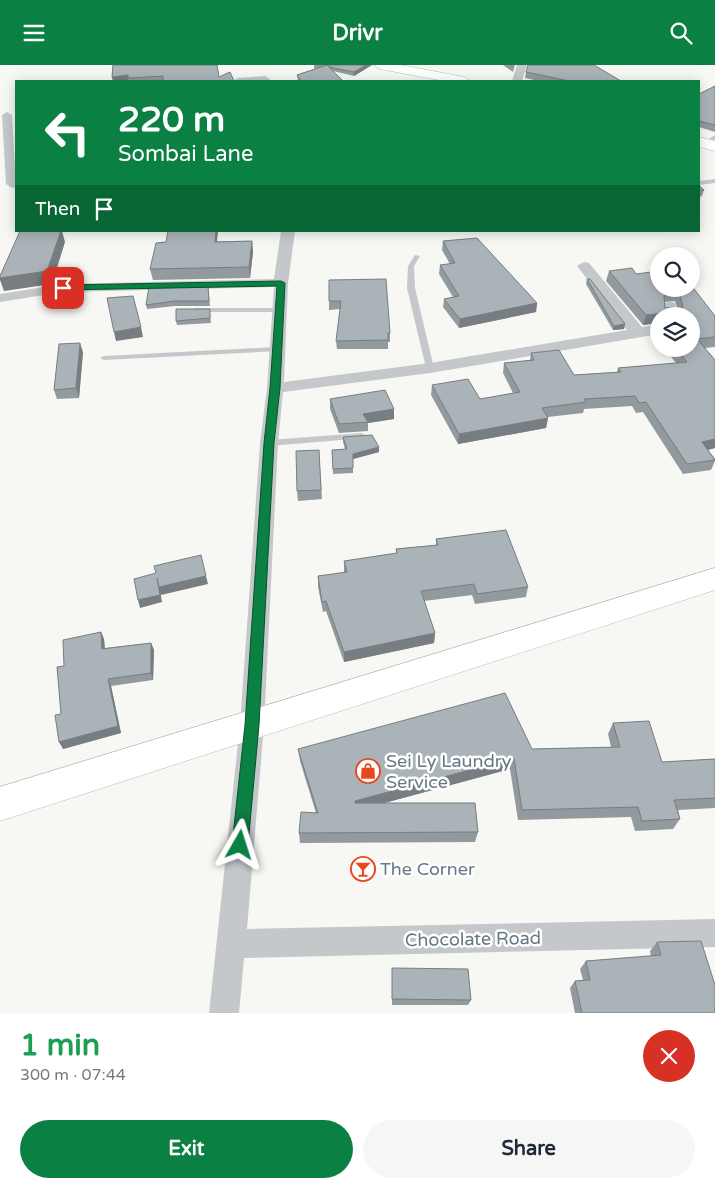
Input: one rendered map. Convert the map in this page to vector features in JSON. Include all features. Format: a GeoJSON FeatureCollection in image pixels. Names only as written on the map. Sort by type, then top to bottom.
{"type":"FeatureCollection","features":[{"type":"Feature","properties":{"kind":"street"},"geometry":{"type":"LineString","coordinates":[[380,65],[422,69],[460,80]]}},
{"type":"Feature","properties":{"kind":"street"},"geometry":{"type":"LineString","coordinates":[[517,80],[522,65]]}},
{"type":"Feature","properties":{"kind":"street"},"geometry":{"type":"LineString","coordinates":[[247,80],[264,78]]}},
{"type":"Feature","properties":{"kind":"street"},"geometry":{"type":"LineString","coordinates":[[7,115],[9,185]]}},
{"type":"Feature","properties":{"kind":"street"},"geometry":{"type":"LineString","coordinates":[[224,1013],[252,725],[269,443],[275,388],[279,309],[266,283],[288,232]]}},
{"type":"Feature","properties":{"kind":"street"},"geometry":{"type":"LineString","coordinates":[[584,266],[638,333]]}},
{"type":"Feature","properties":{"kind":"street"},"geometry":{"type":"LineString","coordinates":[[0,298],[63,288],[266,283]]}},
{"type":"Feature","properties":{"kind":"street"},"geometry":{"type":"LineString","coordinates":[[275,388],[430,368],[650,331]]}},
{"type":"Feature","properties":{"kind":"street"},"geometry":{"type":"LineString","coordinates":[[0,804],[715,579]]}},
{"type":"Feature","properties":{"kind":"street","name":"Chocolate Road"},"geometry":{"type":"LineString","coordinates":[[230,944],[715,933]]}},
{"type":"Feature","properties":{"kind":"lane"},"geometry":{"type":"LineString","coordinates":[[700,183],[715,181]]}},
{"type":"Feature","properties":{"kind":"lane"},"geometry":{"type":"LineString","coordinates":[[417,256],[411,265],[411,288],[430,368]]}},
{"type":"Feature","properties":{"kind":"lane"},"geometry":{"type":"LineString","coordinates":[[187,310],[258,311],[279,309]]}},
{"type":"Feature","properties":{"kind":"lane"},"geometry":{"type":"LineString","coordinates":[[104,358],[276,349]]}},
{"type":"Feature","properties":{"kind":"lane"},"geometry":{"type":"LineString","coordinates":[[269,443],[371,436]]}},
{"type":"Feature","properties":{"kind":"building"},"geometry":{"type":"Polygon","coordinates":[[[113,65],[217,65],[219,77],[230,72],[234,80],[163,80],[163,76],[128,78],[128,75],[112,77],[113,65]]]}},
{"type":"Feature","properties":{"kind":"building"},"geometry":{"type":"Polygon","coordinates":[[[327,65],[366,65],[354,72],[327,65]]]}},
{"type":"Feature","properties":{"kind":"building"},"geometry":{"type":"Polygon","coordinates":[[[327,65],[342,80],[300,80],[297,75],[327,65]]]}},
{"type":"Feature","properties":{"kind":"building"},"geometry":{"type":"Polygon","coordinates":[[[528,65],[594,65],[619,80],[564,80],[526,72],[528,65]]]}},
{"type":"Feature","properties":{"kind":"building"},"geometry":{"type":"Polygon","coordinates":[[[715,86],[715,125],[700,121],[700,94],[715,86]]]}},
{"type":"Feature","properties":{"kind":"building"},"geometry":{"type":"Polygon","coordinates":[[[20,232],[61,232],[47,271],[0,278],[20,232]]]}},
{"type":"Feature","properties":{"kind":"building"},"geometry":{"type":"Polygon","coordinates":[[[168,232],[216,232],[215,242],[252,241],[249,267],[150,269],[156,243],[166,242],[168,232]]]}},
{"type":"Feature","properties":{"kind":"building"},"geometry":{"type":"Polygon","coordinates":[[[477,238],[537,303],[460,319],[444,299],[459,296],[440,265],[455,263],[443,241],[477,238]]]}},
{"type":"Feature","properties":{"kind":"building"},"geometry":{"type":"Polygon","coordinates":[[[632,268],[636,274],[650,272],[650,297],[664,297],[665,307],[650,307],[650,315],[646,315],[609,271],[632,268]]]}},
{"type":"Feature","properties":{"kind":"building"},"geometry":{"type":"Polygon","coordinates":[[[386,279],[390,333],[388,333],[388,340],[336,341],[341,301],[329,301],[329,280],[386,279]]]}},
{"type":"Feature","properties":{"kind":"building"},"geometry":{"type":"Polygon","coordinates":[[[587,279],[590,279],[625,324],[614,326],[587,279]]]}},
{"type":"Feature","properties":{"kind":"building"},"geometry":{"type":"Polygon","coordinates":[[[208,286],[209,301],[174,301],[146,305],[149,287],[208,286]]]}},
{"type":"Feature","properties":{"kind":"building"},"geometry":{"type":"Polygon","coordinates":[[[133,296],[141,327],[114,332],[107,298],[133,296]]]}},
{"type":"Feature","properties":{"kind":"building"},"geometry":{"type":"Polygon","coordinates":[[[680,297],[700,297],[715,316],[715,337],[700,339],[700,307],[683,307],[680,297]]]}},
{"type":"Feature","properties":{"kind":"building"},"geometry":{"type":"Polygon","coordinates":[[[176,309],[210,309],[210,318],[176,321],[176,309]]]}},
{"type":"Feature","properties":{"kind":"building"},"geometry":{"type":"Polygon","coordinates":[[[700,342],[715,360],[715,439],[702,442],[715,460],[687,464],[646,402],[639,403],[635,396],[584,399],[586,402],[542,408],[548,418],[459,434],[432,385],[468,379],[480,399],[520,392],[504,363],[534,360],[531,353],[559,350],[574,375],[621,372],[618,368],[687,362],[683,357],[700,357],[700,342]]]}},
{"type":"Feature","properties":{"kind":"building"},"geometry":{"type":"Polygon","coordinates":[[[80,343],[76,388],[54,390],[59,344],[80,343]]]}},
{"type":"Feature","properties":{"kind":"building"},"geometry":{"type":"Polygon","coordinates":[[[385,390],[394,409],[363,414],[368,422],[339,424],[330,399],[385,390]]]}},
{"type":"Feature","properties":{"kind":"building"},"geometry":{"type":"Polygon","coordinates":[[[372,435],[379,447],[353,454],[353,468],[333,469],[332,450],[347,449],[343,437],[372,435]]]}},
{"type":"Feature","properties":{"kind":"building"},"geometry":{"type":"Polygon","coordinates":[[[319,450],[321,490],[297,491],[296,451],[319,450]]]}},
{"type":"Feature","properties":{"kind":"building"},"geometry":{"type":"Polygon","coordinates":[[[506,530],[528,587],[477,594],[474,584],[421,591],[435,633],[344,652],[326,601],[322,602],[318,576],[347,572],[344,561],[397,553],[396,549],[438,545],[436,539],[506,530]]]}},
{"type":"Feature","properties":{"kind":"building"},"geometry":{"type":"Polygon","coordinates":[[[201,555],[206,576],[159,587],[157,578],[160,595],[138,600],[134,579],[156,573],[154,566],[201,555]]]}},
{"type":"Feature","properties":{"kind":"building"},"geometry":{"type":"Polygon","coordinates":[[[101,632],[102,649],[151,643],[151,673],[108,679],[118,726],[59,742],[55,715],[61,714],[57,667],[64,666],[63,640],[101,632]]]}},
{"type":"Feature","properties":{"kind":"building"},"geometry":{"type":"Polygon","coordinates":[[[505,693],[532,749],[620,747],[613,723],[649,721],[662,762],[715,759],[715,798],[674,800],[680,819],[642,821],[638,807],[522,810],[514,758],[355,801],[355,803],[475,803],[478,832],[299,833],[301,812],[318,813],[298,749],[505,693]]]}},
{"type":"Feature","properties":{"kind":"building"},"geometry":{"type":"Polygon","coordinates":[[[701,941],[715,985],[715,1013],[582,1013],[575,981],[590,980],[586,961],[661,955],[657,942],[701,941]]]}},
{"type":"Feature","properties":{"kind":"building"},"geometry":{"type":"Polygon","coordinates":[[[392,968],[468,969],[471,1000],[392,999],[392,968]]]}},
{"type":"Feature","properties":{"kind":"place","name":"Sei Ly Laundry Service"},"geometry":{"type":"Point","coordinates":[368,771]}},
{"type":"Feature","properties":{"kind":"place","name":"The Corner"},"geometry":{"type":"Point","coordinates":[363,869]}},
{"type":"Feature","properties":{"kind":"route"},"geometry":{"type":"LineString","coordinates":[[63,288],[281,283],[252,725],[240,845]]}}]}
